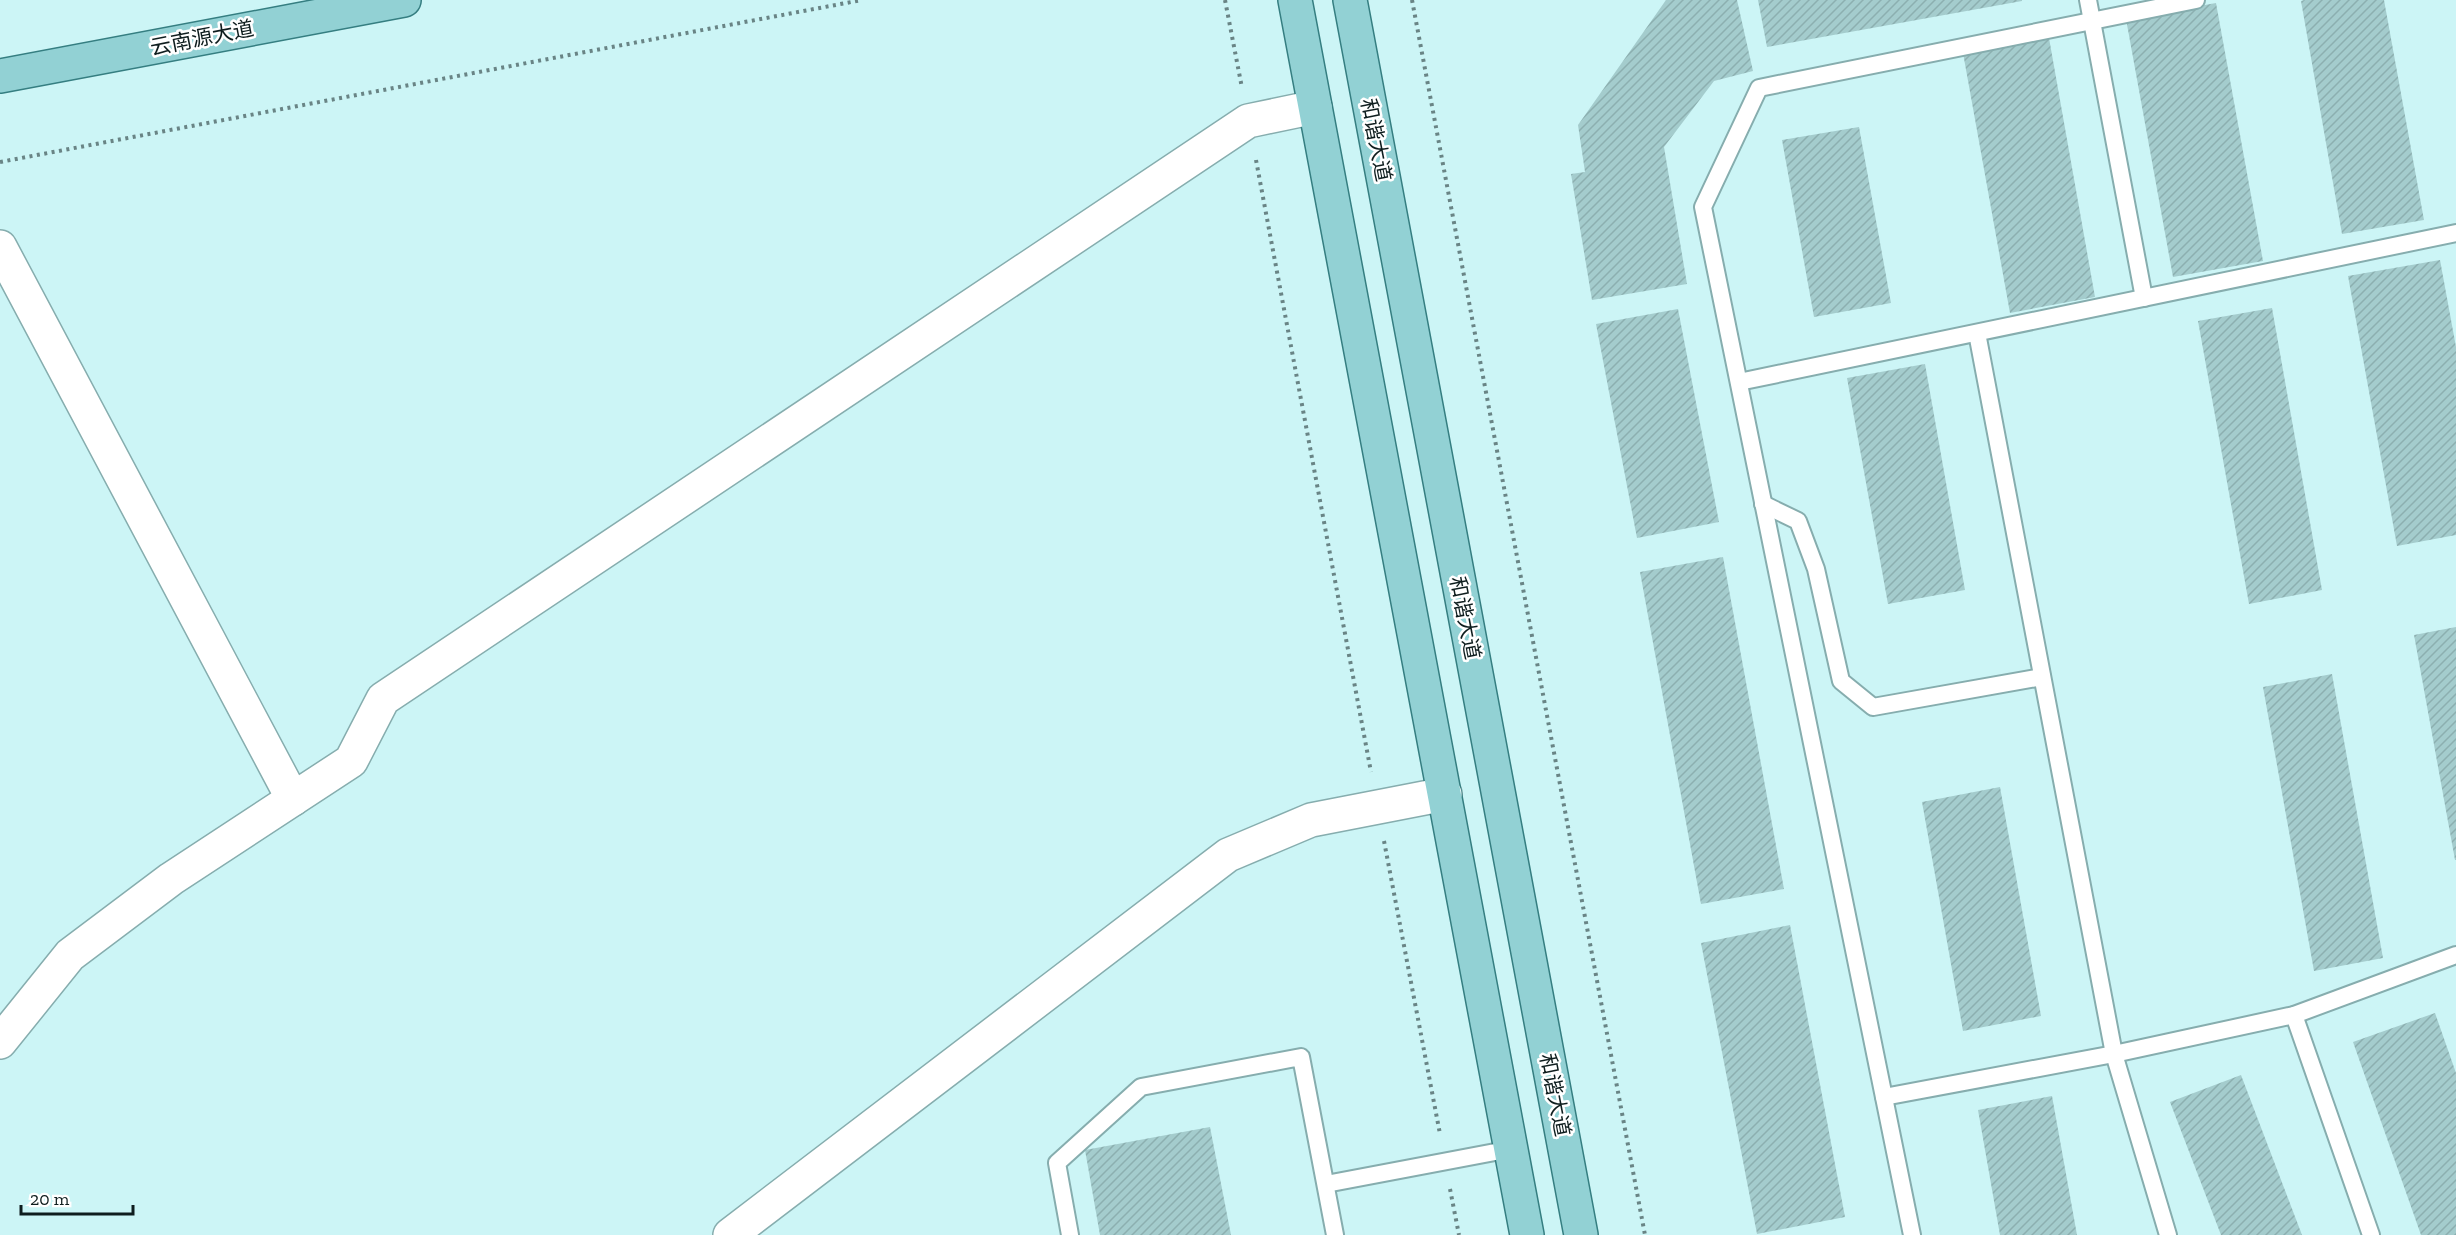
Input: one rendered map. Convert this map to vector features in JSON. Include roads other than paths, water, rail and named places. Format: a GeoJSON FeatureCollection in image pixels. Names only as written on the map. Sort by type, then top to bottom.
{"type":"FeatureCollection","features":[{"type":"Feature","properties":{"kind":"main road","name":"云南源大道"},"geometry":{"type":"LineString","coordinates":[[0,76],[404,0]]}},
{"type":"Feature","properties":{"kind":"main road"},"geometry":{"type":"LineString","coordinates":[[1295,0],[1527,1235]]}},
{"type":"Feature","properties":{"kind":"main road","name":"和谐大道"},"geometry":{"type":"LineString","coordinates":[[1350,0],[1581,1235]]}},
{"type":"Feature","properties":{"kind":"street"},"geometry":{"type":"LineString","coordinates":[[0,1042],[70,955],[171,879],[351,761],[383,699],[1248,122],[1315,107]]}},
{"type":"Feature","properties":{"kind":"street"},"geometry":{"type":"LineString","coordinates":[[0,247],[293,799]]}},
{"type":"Feature","properties":{"kind":"street"},"geometry":{"type":"LineString","coordinates":[[730,1235],[1228,855],[1311,820],[1445,794]]}},
{"type":"Feature","properties":{"kind":"lane"},"geometry":{"type":"LineString","coordinates":[[2088,0],[2144,298]]}},
{"type":"Feature","properties":{"kind":"lane"},"geometry":{"type":"LineString","coordinates":[[1912,1235],[1703,207],[1759,88],[2196,0]]}},
{"type":"Feature","properties":{"kind":"lane"},"geometry":{"type":"LineString","coordinates":[[1739,382],[2456,233]]}},
{"type":"Feature","properties":{"kind":"lane"},"geometry":{"type":"LineString","coordinates":[[1977,333],[2114,1054],[2168,1235]]}},
{"type":"Feature","properties":{"kind":"lane"},"geometry":{"type":"LineString","coordinates":[[1763,504],[1798,521],[1816,569],[1841,681],[1873,707],[2042,677]]}},
{"type":"Feature","properties":{"kind":"lane"},"geometry":{"type":"LineString","coordinates":[[1884,1097],[2114,1054],[2294,1015],[2456,955]]}},
{"type":"Feature","properties":{"kind":"lane"},"geometry":{"type":"LineString","coordinates":[[2294,1015],[2371,1235]]}},
{"type":"Feature","properties":{"kind":"lane"},"geometry":{"type":"LineString","coordinates":[[1070,1235],[1057,1163],[1142,1087],[1301,1057],[1335,1235]]}},
{"type":"Feature","properties":{"kind":"lane"},"geometry":{"type":"LineString","coordinates":[[1326,1184],[1511,1149]]}}]}
